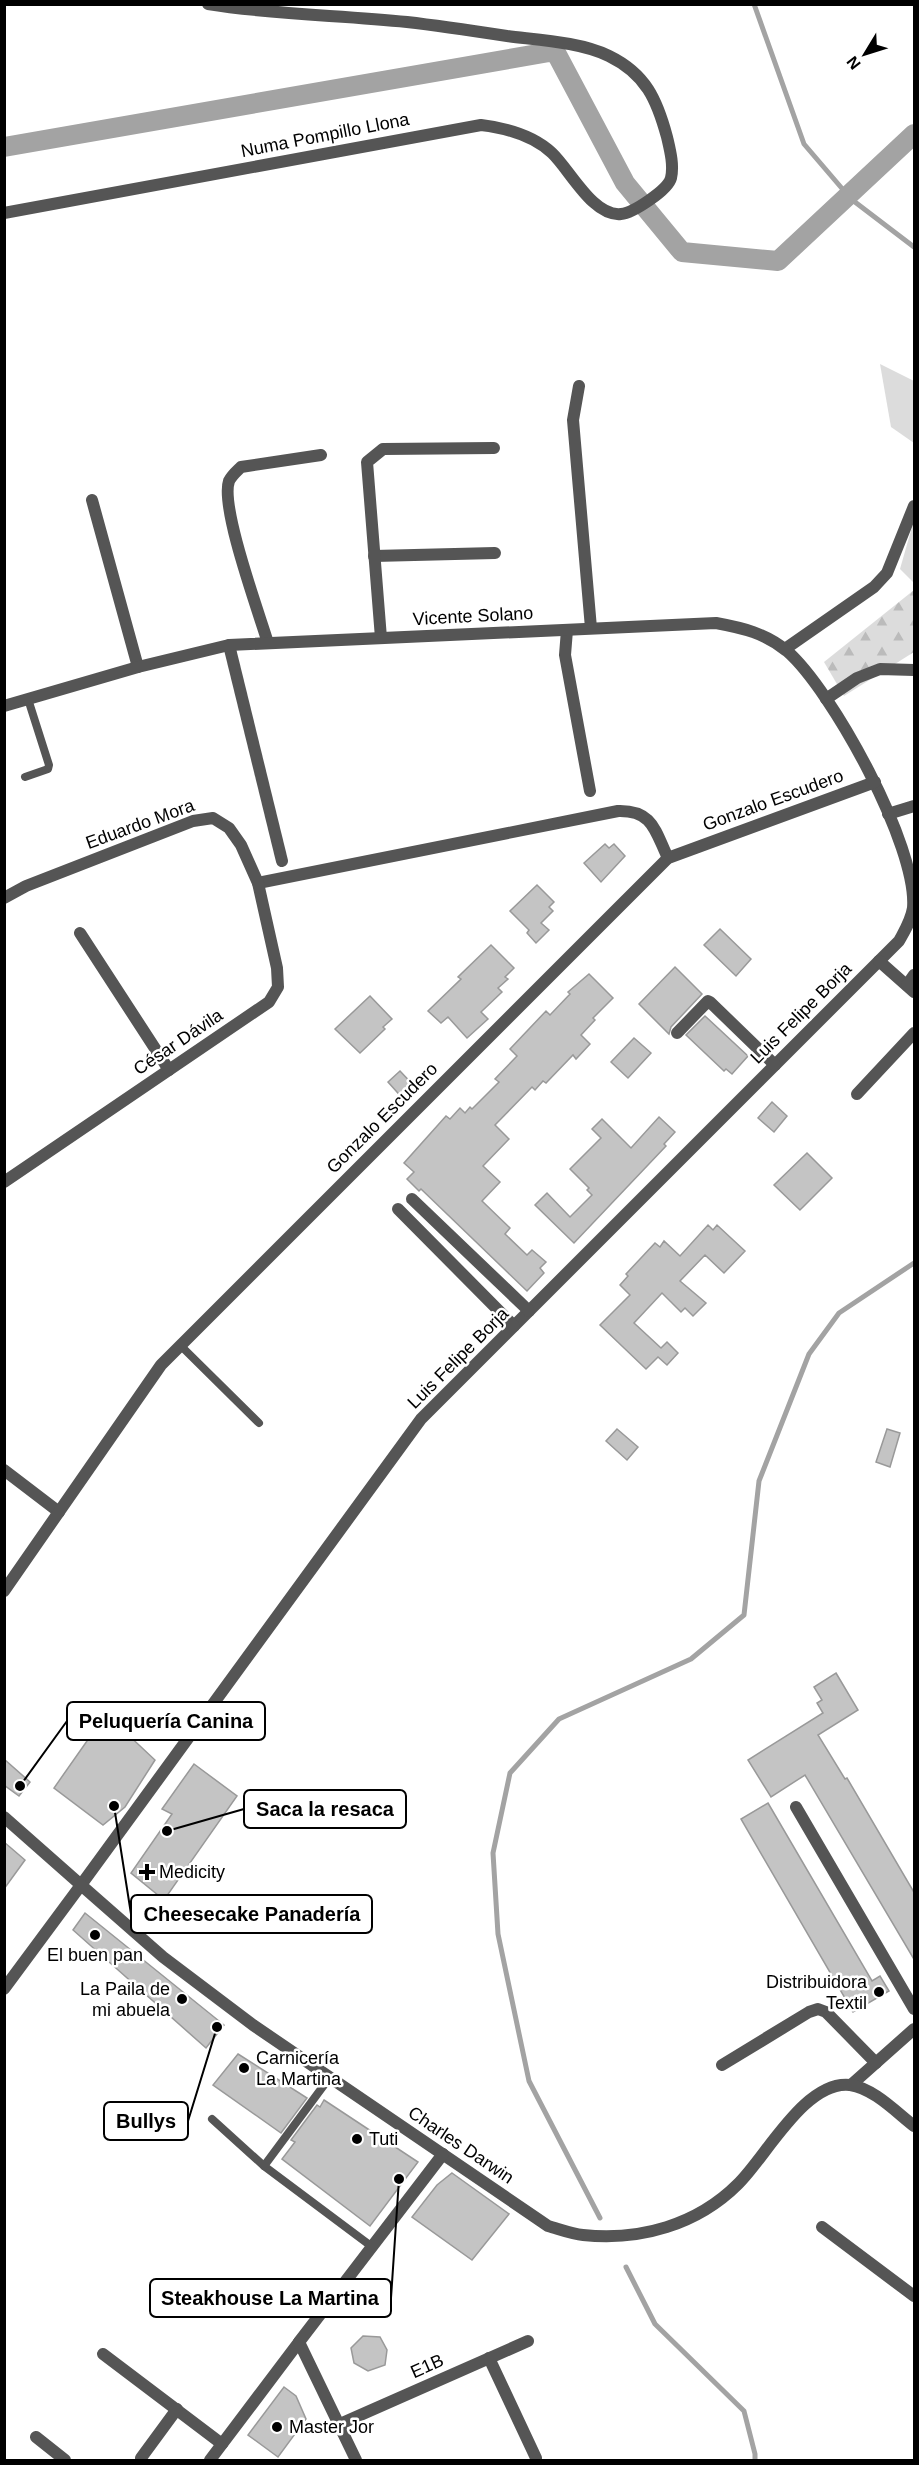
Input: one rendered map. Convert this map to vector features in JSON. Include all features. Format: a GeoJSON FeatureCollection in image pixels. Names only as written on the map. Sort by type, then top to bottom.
{"type":"FeatureCollection","features":[{"type":"Feature","properties":{"kind":"street","name":"Numa Pompillo Llona"},"geometry":{"type":"LineString","coordinates":[[4,213],[481,124],[505,128],[530,138],[551,152],[604,210],[622,214],[660,194],[667,187],[672,165],[659,106],[638,76],[608,55],[546,41],[407,22],[248,11],[208,4]]}},
{"type":"Feature","properties":{"kind":"street"},"geometry":{"type":"LineString","coordinates":[[579,386],[573,420],[591,628]]}},
{"type":"Feature","properties":{"kind":"street"},"geometry":{"type":"LineString","coordinates":[[381,638],[367,462],[383,449],[494,448]]}},
{"type":"Feature","properties":{"kind":"street"},"geometry":{"type":"LineString","coordinates":[[268,644],[234,530],[228,501],[229,482],[241,466],[321,455]]}},
{"type":"Feature","properties":{"kind":"street"},"geometry":{"type":"LineString","coordinates":[[92,500],[138,667]]}},
{"type":"Feature","properties":{"kind":"street"},"geometry":{"type":"LineString","coordinates":[[785,649],[874,587],[887,573],[915,506]]}},
{"type":"Feature","properties":{"kind":"street"},"geometry":{"type":"LineString","coordinates":[[374,556],[495,553]]}},
{"type":"Feature","properties":{"kind":"street","name":"Vicente Solano"},"geometry":{"type":"LineString","coordinates":[[4,706],[138,667],[230,645],[716,623],[752,630],[785,649],[798,662],[826,699],[875,782]]}},
{"type":"Feature","properties":{"kind":"street"},"geometry":{"type":"LineString","coordinates":[[567,630],[565,655],[567,671],[590,791]]}},
{"type":"Feature","properties":{"kind":"street"},"geometry":{"type":"LineString","coordinates":[[230,645],[282,861]]}},
{"type":"Feature","properties":{"kind":"street"},"geometry":{"type":"LineString","coordinates":[[826,699],[857,678],[880,669],[915,670]]}},
{"type":"Feature","properties":{"kind":"street","name":"Luis Felipe Borja"},"geometry":{"type":"LineString","coordinates":[[4,1989],[421,1419],[899,941],[910,922],[913,907],[912,884],[905,855],[875,782]]}},
{"type":"Feature","properties":{"kind":"street","name":"Gonzalo Escudero"},"geometry":{"type":"LineString","coordinates":[[4,1591],[161,1365],[668,858],[875,782]]}},
{"type":"Feature","properties":{"kind":"street"},"geometry":{"type":"LineString","coordinates":[[888,814],[915,806]]}},
{"type":"Feature","properties":{"kind":"street"},"geometry":{"type":"LineString","coordinates":[[258,883],[618,811],[639,813],[648,818],[668,858]]}},
{"type":"Feature","properties":{"kind":"street","name":"Eduardo Mora"},"geometry":{"type":"LineString","coordinates":[[4,897],[26,886],[203,818],[213,818],[229,828],[241,845],[258,883]]}},
{"type":"Feature","properties":{"kind":"street","name":"César Dávila"},"geometry":{"type":"LineString","coordinates":[[4,1182],[269,1002],[278,987],[277,968],[258,883]]}},
{"type":"Feature","properties":{"kind":"street"},"geometry":{"type":"LineString","coordinates":[[80,933],[169,1070]]}},
{"type":"Feature","properties":{"kind":"street"},"geometry":{"type":"LineString","coordinates":[[879,961],[912,984]]}},
{"type":"Feature","properties":{"kind":"street"},"geometry":{"type":"LineString","coordinates":[[677,1033],[710,1002],[775,1065]]}},
{"type":"Feature","properties":{"kind":"street"},"geometry":{"type":"LineString","coordinates":[[857,1094],[915,1033]]}},
{"type":"Feature","properties":{"kind":"street"},"geometry":{"type":"LineString","coordinates":[[412,1199],[529,1311]]}},
{"type":"Feature","properties":{"kind":"street"},"geometry":{"type":"LineString","coordinates":[[398,1209],[514,1326]]}},
{"type":"Feature","properties":{"kind":"street"},"geometry":{"type":"LineString","coordinates":[[4,1470],[59,1512]]}},
{"type":"Feature","properties":{"kind":"street"},"geometry":{"type":"LineString","coordinates":[[796,1807],[915,2009]]}},
{"type":"Feature","properties":{"kind":"street","name":"Charles Darwin"},"geometry":{"type":"LineString","coordinates":[[4,1817],[163,1958],[253,2025],[548,2226],[582,2235],[644,2234],[669,2228],[695,2216],[738,2184],[785,2126],[817,2094],[837,2085],[851,2085],[915,2029]]}},
{"type":"Feature","properties":{"kind":"street"},"geometry":{"type":"LineString","coordinates":[[722,2065],[809,2012],[818,2009],[826,2012],[876,2063]]}},
{"type":"Feature","properties":{"kind":"street"},"geometry":{"type":"LineString","coordinates":[[851,2085],[879,2099],[915,2126]]}},
{"type":"Feature","properties":{"kind":"street"},"geometry":{"type":"LineString","coordinates":[[210,2460],[443,2154]]}},
{"type":"Feature","properties":{"kind":"street"},"geometry":{"type":"LineString","coordinates":[[822,2227],[915,2296]]}},
{"type":"Feature","properties":{"kind":"street","name":"E1B"},"geometry":{"type":"LineString","coordinates":[[340,2424],[528,2341]]}},
{"type":"Feature","properties":{"kind":"street"},"geometry":{"type":"LineString","coordinates":[[299,2342],[356,2460]]}},
{"type":"Feature","properties":{"kind":"street"},"geometry":{"type":"LineString","coordinates":[[103,2354],[222,2444]]}},
{"type":"Feature","properties":{"kind":"street"},"geometry":{"type":"LineString","coordinates":[[489,2358],[536,2458]]}},
{"type":"Feature","properties":{"kind":"street"},"geometry":{"type":"LineString","coordinates":[[141,2458],[177,2409]]}},
{"type":"Feature","properties":{"kind":"street"},"geometry":{"type":"LineString","coordinates":[[36,2437],[65,2460]]}},
{"type":"Feature","properties":{"kind":"lane"},"geometry":{"type":"LineString","coordinates":[[25,777],[48,769],[49,765],[28,699]]}},
{"type":"Feature","properties":{"kind":"lane"},"geometry":{"type":"LineString","coordinates":[[180,1345],[260,1423]]}},
{"type":"Feature","properties":{"kind":"lane"},"geometry":{"type":"LineString","coordinates":[[264,2166],[330,2077]]}},
{"type":"Feature","properties":{"kind":"lane"},"geometry":{"type":"LineString","coordinates":[[212,2119],[264,2166],[371,2246]]}},
{"type":"Feature","properties":{"kind":"green space"},"geometry":{"type":"Polygon","coordinates":[[[880,364],[914,381],[914,443],[891,427],[880,364]]]}},
{"type":"Feature","properties":{"kind":"green space"},"geometry":{"type":"Polygon","coordinates":[[[914,520],[914,583],[900,569],[914,520]]]}},
{"type":"Feature","properties":{"kind":"green space"},"geometry":{"type":"Polygon","coordinates":[[[914,590],[914,652],[844,696],[824,662],[914,590]]]}},
{"type":"Feature","properties":{"kind":"building"},"geometry":{"type":"Polygon","coordinates":[[[605,844],[609,848],[614,844],[625,856],[601,882],[584,863],[605,844]]]}},
{"type":"Feature","properties":{"kind":"building"},"geometry":{"type":"Polygon","coordinates":[[[537,885],[554,902],[549,907],[553,911],[541,923],[549,930],[536,943],[527,933],[529,930],[510,911],[537,885]]]}},
{"type":"Feature","properties":{"kind":"building"},"geometry":{"type":"Polygon","coordinates":[[[720,929],[751,959],[736,976],[704,945],[720,929]]]}},
{"type":"Feature","properties":{"kind":"building"},"geometry":{"type":"Polygon","coordinates":[[[491,945],[514,968],[505,977],[508,979],[498,988],[502,992],[481,1012],[488,1019],[467,1038],[448,1017],[441,1023],[428,1011],[491,945]]]}},
{"type":"Feature","properties":{"kind":"building"},"geometry":{"type":"Polygon","coordinates":[[[675,967],[702,994],[671,1027],[669,1034],[639,1004],[675,967]]]}},
{"type":"Feature","properties":{"kind":"building"},"geometry":{"type":"Polygon","coordinates":[[[589,974],[613,998],[593,1018],[595,1020],[581,1035],[590,1044],[576,1059],[573,1055],[546,1083],[543,1081],[535,1090],[532,1087],[495,1125],[509,1139],[483,1166],[500,1182],[482,1201],[510,1228],[505,1234],[527,1255],[532,1250],[546,1262],[540,1268],[544,1273],[527,1291],[421,1189],[419,1191],[407,1179],[414,1172],[404,1163],[446,1116],[450,1119],[460,1108],[465,1113],[470,1107],[472,1109],[499,1082],[495,1079],[517,1056],[510,1049],[546,1011],[550,1015],[570,994],[568,992],[589,974]]]}},
{"type":"Feature","properties":{"kind":"building"},"geometry":{"type":"Polygon","coordinates":[[[370,996],[392,1019],[360,1053],[335,1029],[370,996]]]}},
{"type":"Feature","properties":{"kind":"building"},"geometry":{"type":"Polygon","coordinates":[[[705,1016],[748,1056],[732,1074],[726,1069],[724,1071],[686,1035],[705,1016]]]}},
{"type":"Feature","properties":{"kind":"building"},"geometry":{"type":"Polygon","coordinates":[[[634,1038],[651,1053],[628,1078],[611,1062],[634,1038]]]}},
{"type":"Feature","properties":{"kind":"building"},"geometry":{"type":"Polygon","coordinates":[[[400,1071],[417,1089],[405,1101],[388,1082],[400,1071]]]}},
{"type":"Feature","properties":{"kind":"building"},"geometry":{"type":"Polygon","coordinates":[[[772,1102],[787,1116],[774,1132],[758,1118],[772,1102]]]}},
{"type":"Feature","properties":{"kind":"building"},"geometry":{"type":"Polygon","coordinates":[[[659,1117],[675,1132],[664,1144],[666,1146],[574,1243],[535,1205],[547,1193],[570,1217],[592,1195],[587,1190],[589,1188],[570,1169],[601,1138],[592,1129],[602,1119],[631,1148],[659,1117]]]}},
{"type":"Feature","properties":{"kind":"building"},"geometry":{"type":"Polygon","coordinates":[[[807,1153],[832,1178],[800,1210],[774,1185],[807,1153]]]}},
{"type":"Feature","properties":{"kind":"building"},"geometry":{"type":"Polygon","coordinates":[[[708,1225],[713,1230],[717,1225],[745,1251],[724,1273],[705,1255],[680,1281],[706,1303],[693,1316],[685,1308],[681,1312],[662,1293],[634,1323],[661,1348],[667,1342],[678,1353],[667,1365],[658,1357],[646,1369],[600,1325],[630,1295],[620,1285],[628,1276],[626,1274],[655,1243],[660,1247],[664,1241],[680,1256],[708,1225]]]}},
{"type":"Feature","properties":{"kind":"building"},"geometry":{"type":"Polygon","coordinates":[[[617,1429],[638,1447],[627,1460],[606,1441],[617,1429]]]}},
{"type":"Feature","properties":{"kind":"building"},"geometry":{"type":"Polygon","coordinates":[[[887,1429],[900,1433],[890,1467],[876,1462],[887,1429]]]}},
{"type":"Feature","properties":{"kind":"building"},"geometry":{"type":"Polygon","coordinates":[[[836,1673],[858,1710],[818,1735],[845,1779],[847,1778],[915,1894],[915,1961],[805,1775],[771,1797],[748,1760],[823,1713],[817,1703],[822,1700],[814,1687],[836,1673]]]}},
{"type":"Feature","properties":{"kind":"building"},"geometry":{"type":"Polygon","coordinates":[[[106,1714],[155,1760],[125,1807],[103,1825],[54,1788],[106,1714]]]}},
{"type":"Feature","properties":{"kind":"building"},"geometry":{"type":"Polygon","coordinates":[[[4,1759],[30,1782],[19,1796],[4,1785],[4,1759]]]}},
{"type":"Feature","properties":{"kind":"building"},"geometry":{"type":"Polygon","coordinates":[[[194,1764],[237,1796],[164,1900],[131,1873],[172,1814],[162,1809],[194,1764]]]}},
{"type":"Feature","properties":{"kind":"building"},"geometry":{"type":"Polygon","coordinates":[[[768,1803],[872,1981],[880,1976],[889,1991],[853,2012],[741,1819],[768,1803]]]}},
{"type":"Feature","properties":{"kind":"building"},"geometry":{"type":"Polygon","coordinates":[[[4,1842],[25,1860],[4,1889],[4,1842]]]}},
{"type":"Feature","properties":{"kind":"building"},"geometry":{"type":"Polygon","coordinates":[[[85,1913],[224,2025],[206,2048],[73,1930],[85,1913]]]}},
{"type":"Feature","properties":{"kind":"building"},"geometry":{"type":"Polygon","coordinates":[[[238,2054],[307,2098],[281,2133],[213,2085],[238,2054]]]}},
{"type":"Feature","properties":{"kind":"building"},"geometry":{"type":"Polygon","coordinates":[[[324,2100],[418,2162],[370,2226],[282,2159],[295,2142],[291,2140],[317,2105],[320,2107],[324,2100]]]}},
{"type":"Feature","properties":{"kind":"building"},"geometry":{"type":"Polygon","coordinates":[[[452,2173],[509,2214],[472,2260],[412,2217],[437,2185],[452,2173]]]}},
{"type":"Feature","properties":{"kind":"building"},"geometry":{"type":"Polygon","coordinates":[[[363,2336],[380,2337],[387,2350],[385,2365],[368,2371],[354,2363],[351,2348],[363,2336]]]}},
{"type":"Feature","properties":{"kind":"building","name":"Master Jor"},"geometry":{"type":"Polygon","coordinates":[[[284,2387],[296,2396],[306,2419],[278,2457],[248,2435],[284,2387]]]}},
{"type":"Feature","properties":{"kind":"waterway"},"geometry":{"type":"LineString","coordinates":[[754,4],[804,144],[851,199],[914,247]]}},
{"type":"Feature","properties":{"kind":"waterway"},"geometry":{"type":"LineString","coordinates":[[4,147],[555,51],[625,183],[682,252],[778,261],[914,134]]}},
{"type":"Feature","properties":{"kind":"waterway"},"geometry":{"type":"LineString","coordinates":[[600,2218],[529,2081],[498,1934],[493,1853],[510,1773],[559,1719],[691,1659],[744,1615],[759,1481],[809,1354],[839,1313],[914,1263]]}},
{"type":"Feature","properties":{"kind":"waterway"},"geometry":{"type":"LineString","coordinates":[[626,2267],[655,2324],[744,2411],[755,2460]]}},
{"type":"Feature","properties":{"kind":"place","name":"Peluquería Canina"},"geometry":{"type":"Point","coordinates":[20,1786]}},
{"type":"Feature","properties":{"kind":"place","name":"Cheesecake Panadería"},"geometry":{"type":"Point","coordinates":[114,1806]}},
{"type":"Feature","properties":{"kind":"place","name":"Saca la resaca"},"geometry":{"type":"Point","coordinates":[167,1831]}},
{"type":"Feature","properties":{"kind":"place","name":"Medicity"},"geometry":{"type":"Point","coordinates":[147,1872]}},
{"type":"Feature","properties":{"kind":"place","name":"El buen pan"},"geometry":{"type":"Point","coordinates":[95,1935]}},
{"type":"Feature","properties":{"kind":"place","name":"Distribuidora Textil"},"geometry":{"type":"Point","coordinates":[879,1992]}},
{"type":"Feature","properties":{"kind":"place","name":"La Paila de mi abuela"},"geometry":{"type":"Point","coordinates":[182,1999]}},
{"type":"Feature","properties":{"kind":"place","name":"Bullys"},"geometry":{"type":"Point","coordinates":[217,2027]}},
{"type":"Feature","properties":{"kind":"place","name":"Carnicería La Martina"},"geometry":{"type":"Point","coordinates":[244,2068]}},
{"type":"Feature","properties":{"kind":"place","name":"Tuti"},"geometry":{"type":"Point","coordinates":[357,2139]}},
{"type":"Feature","properties":{"kind":"place","name":"Steakhouse La Martina"},"geometry":{"type":"Point","coordinates":[399,2179]}},
{"type":"Feature","properties":{"kind":"place","name":"Master Jor"},"geometry":{"type":"Point","coordinates":[277,2427]}}]}
